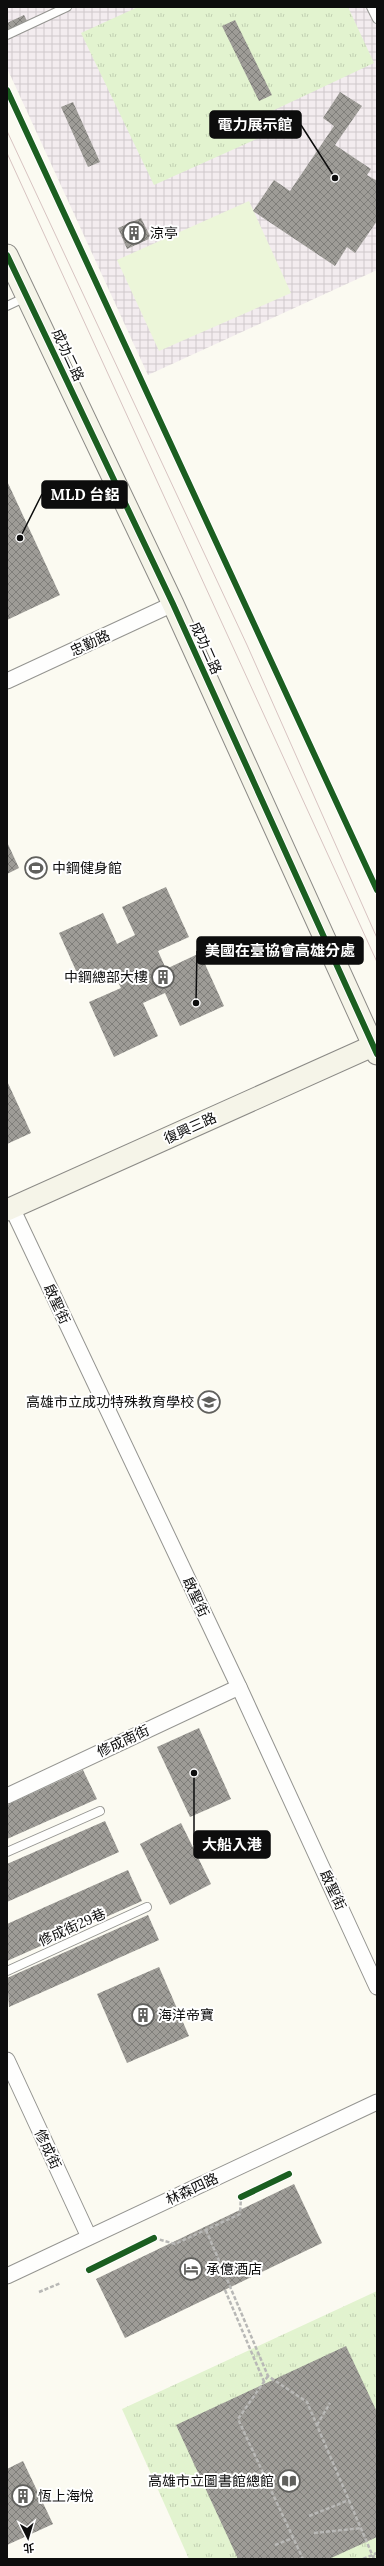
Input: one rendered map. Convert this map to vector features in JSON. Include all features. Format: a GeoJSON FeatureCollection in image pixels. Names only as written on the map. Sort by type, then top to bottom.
{"type":"FeatureCollection","features":[{"type":"Feature","properties":{"kind":"street","name":"成功二路"},"geometry":{"type":"LineString","coordinates":[[7,255],[173,604],[376,1048]]}},
{"type":"Feature","properties":{"kind":"street","name":"忠勤路"},"geometry":{"type":"LineString","coordinates":[[7,681],[173,604]]}},
{"type":"Feature","properties":{"kind":"street","name":"復興三路"},"geometry":{"type":"LineString","coordinates":[[9,1209],[376,1048]]}},
{"type":"Feature","properties":{"kind":"street","name":"啟聖街"},"geometry":{"type":"LineString","coordinates":[[9,1209],[239,1687],[377,1987]]}},
{"type":"Feature","properties":{"kind":"street","name":"修成南街"},"geometry":{"type":"LineString","coordinates":[[7,1796],[239,1687]]}},
{"type":"Feature","properties":{"kind":"street","name":"修成街"},"geometry":{"type":"LineString","coordinates":[[7,2060],[89,2237]]}},
{"type":"Feature","properties":{"kind":"street","name":"林森四路"},"geometry":{"type":"LineString","coordinates":[[7,2276],[377,2102]]}},
{"type":"Feature","properties":{"kind":"lane"},"geometry":{"type":"LineString","coordinates":[[371,7],[377,19]]}},
{"type":"Feature","properties":{"kind":"lane"},"geometry":{"type":"LineString","coordinates":[[7,35],[64,8]]}},
{"type":"Feature","properties":{"kind":"lane"},"geometry":{"type":"LineString","coordinates":[[7,306],[27,297]]}},
{"type":"Feature","properties":{"kind":"lane"},"geometry":{"type":"LineString","coordinates":[[7,1852],[100,1811]]}},
{"type":"Feature","properties":{"kind":"lane","name":"修成街29巷"},"geometry":{"type":"LineString","coordinates":[[7,1971],[147,1907]]}},
{"type":"Feature","properties":{"kind":"path"},"geometry":{"type":"LineString","coordinates":[[147,2242],[154,2238],[175,2244],[240,2214],[241,2197],[248,2194]]}},
{"type":"Feature","properties":{"kind":"path"},"geometry":{"type":"LineString","coordinates":[[206,2230],[268,2376],[307,2402],[374,2559]]}},
{"type":"Feature","properties":{"kind":"path"},"geometry":{"type":"LineString","coordinates":[[225,2275],[254,2261]]}},
{"type":"Feature","properties":{"kind":"path"},"geometry":{"type":"LineString","coordinates":[[39,2292],[61,2283]]}},
{"type":"Feature","properties":{"kind":"path"},"geometry":{"type":"LineString","coordinates":[[225,2290],[265,2384]]}},
{"type":"Feature","properties":{"kind":"path"},"geometry":{"type":"LineString","coordinates":[[268,2376],[238,2419],[303,2559]]}},
{"type":"Feature","properties":{"kind":"path"},"geometry":{"type":"LineString","coordinates":[[317,2426],[330,2403]]}},
{"type":"Feature","properties":{"kind":"path"},"geometry":{"type":"LineString","coordinates":[[309,2516],[349,2500]]}},
{"type":"Feature","properties":{"kind":"path"},"geometry":{"type":"LineString","coordinates":[[314,2533],[362,2528]]}},
{"type":"Feature","properties":{"kind":"path"},"geometry":{"type":"LineString","coordinates":[[275,2545],[293,2538]]}},
{"type":"Feature","properties":{"kind":"path"},"geometry":{"type":"LineString","coordinates":[[363,2559],[377,2553]]}},
{"type":"Feature","properties":{"kind":"shaded area"},"geometry":{"type":"Polygon","coordinates":[[[7,7],[377,7],[377,270],[148,375],[7,68],[7,7]]]}},
{"type":"Feature","properties":{"kind":"green space"},"geometry":{"type":"Polygon","coordinates":[[[138,7],[348,7],[374,63],[255,119],[263,136],[154,185],[81,33],[138,7]]]}},
{"type":"Feature","properties":{"kind":"green space"},"geometry":{"type":"Polygon","coordinates":[[[249,201],[291,293],[159,351],[117,260],[249,201]]]}},
{"type":"Feature","properties":{"kind":"green space","name":"高雄市立圖書館總館"},"geometry":{"type":"Polygon","coordinates":[[[377,2291],[377,2559],[189,2559],[122,2409],[377,2291]]]}},
{"type":"Feature","properties":{"kind":"building"},"geometry":{"type":"Polygon","coordinates":[[[24,15],[28,23],[7,31],[7,23],[24,15]]]}},
{"type":"Feature","properties":{"kind":"building"},"geometry":{"type":"Polygon","coordinates":[[[235,20],[272,95],[259,101],[222,26],[235,20]]]}},
{"type":"Feature","properties":{"kind":"building"},"geometry":{"type":"Polygon","coordinates":[[[340,92],[362,106],[335,145],[371,169],[367,175],[377,181],[377,221],[355,253],[347,247],[335,266],[253,211],[274,180],[290,191],[334,126],[323,118],[340,92]]]}},
{"type":"Feature","properties":{"kind":"building"},"geometry":{"type":"Polygon","coordinates":[[[73,102],[100,162],[88,167],[61,107],[73,102]]]}},
{"type":"Feature","properties":{"kind":"building","name":"涼亭"},"geometry":{"type":"Polygon","coordinates":[[[141,218],[151,238],[127,249],[118,228],[141,218]]]}},
{"type":"Feature","properties":{"kind":"building"},"geometry":{"type":"Polygon","coordinates":[[[7,481],[60,595],[7,620],[7,481]]]}},
{"type":"Feature","properties":{"kind":"building"},"geometry":{"type":"Polygon","coordinates":[[[7,842],[19,868],[7,874],[7,842]]]}},
{"type":"Feature","properties":{"kind":"building","name":"中鋼總部大樓"},"geometry":{"type":"Polygon","coordinates":[[[166,887],[189,937],[158,951],[166,969],[200,953],[224,1006],[180,1026],[165,993],[143,1003],[158,1036],[114,1057],[89,1002],[121,988],[112,970],[82,984],[59,933],[103,913],[117,944],[135,935],[122,907],[166,887]]]}},
{"type":"Feature","properties":{"kind":"building"},"geometry":{"type":"Polygon","coordinates":[[[7,1081],[31,1133],[7,1144],[7,1081]]]}},
{"type":"Feature","properties":{"kind":"building"},"geometry":{"type":"Polygon","coordinates":[[[199,1728],[231,1799],[190,1817],[157,1747],[199,1728]]]}},
{"type":"Feature","properties":{"kind":"building"},"geometry":{"type":"Polygon","coordinates":[[[83,1770],[97,1799],[7,1839],[7,1805],[83,1770]]]}},
{"type":"Feature","properties":{"kind":"building"},"geometry":{"type":"Polygon","coordinates":[[[105,1821],[119,1852],[7,1902],[7,1864],[105,1821]]]}},
{"type":"Feature","properties":{"kind":"building"},"geometry":{"type":"Polygon","coordinates":[[[181,1823],[211,1884],[170,1905],[140,1844],[181,1823]]]}},
{"type":"Feature","properties":{"kind":"building"},"geometry":{"type":"Polygon","coordinates":[[[128,1870],[142,1901],[7,1961],[7,1924],[128,1870]]]}},
{"type":"Feature","properties":{"kind":"building"},"geometry":{"type":"Polygon","coordinates":[[[148,1915],[159,1940],[9,2007],[7,1978],[148,1915]]]}},
{"type":"Feature","properties":{"kind":"building","name":"海洋帝寶"},"geometry":{"type":"Polygon","coordinates":[[[159,1967],[189,2036],[127,2063],[97,1994],[159,1967]]]}},
{"type":"Feature","properties":{"kind":"building"},"geometry":{"type":"Polygon","coordinates":[[[294,2184],[322,2243],[125,2338],[96,2279],[294,2184]]]}},
{"type":"Feature","properties":{"kind":"building","name":"高雄市立圖書館總館"},"geometry":{"type":"Polygon","coordinates":[[[346,2346],[377,2412],[377,2537],[329,2559],[238,2559],[176,2425],[346,2346]]]}},
{"type":"Feature","properties":{"kind":"building","name":"恆上海悅"},"geometry":{"type":"Polygon","coordinates":[[[23,2461],[53,2524],[7,2545],[7,2469],[23,2461]]]}},
{"type":"Feature","properties":{"kind":"tram line"},"geometry":{"type":"LineString","coordinates":[[7,131],[247,645],[377,938]]}},
{"type":"Feature","properties":{"kind":"tram line"},"geometry":{"type":"LineString","coordinates":[[7,153],[377,962]]}},
{"type":"Feature","properties":{"kind":"cycle path"},"geometry":{"type":"LineString","coordinates":[[7,90],[377,890]]}},
{"type":"Feature","properties":{"kind":"cycle path"},"geometry":{"type":"LineString","coordinates":[[7,255],[173,604],[377,1054]]}},
{"type":"Feature","properties":{"kind":"cycle path"},"geometry":{"type":"LineString","coordinates":[[241,2197],[289,2174]]}},
{"type":"Feature","properties":{"kind":"cycle path"},"geometry":{"type":"LineString","coordinates":[[89,2270],[154,2238]]}},
{"type":"Feature","properties":{"kind":"place","name":"電力展示館"},"geometry":{"type":"Point","coordinates":[335,178]}},
{"type":"Feature","properties":{"kind":"place","name":"涼亭"},"geometry":{"type":"Point","coordinates":[134,233]}},
{"type":"Feature","properties":{"kind":"place","name":"MLD 台鋁"},"geometry":{"type":"Point","coordinates":[20,538]}},
{"type":"Feature","properties":{"kind":"place","name":"中鋼健身館"},"geometry":{"type":"Point","coordinates":[36,868]}},
{"type":"Feature","properties":{"kind":"place","name":"中鋼總部大樓"},"geometry":{"type":"Point","coordinates":[163,977]}},
{"type":"Feature","properties":{"kind":"place","name":"美國在臺協會高雄分處"},"geometry":{"type":"Point","coordinates":[196,1003]}},
{"type":"Feature","properties":{"kind":"place","name":"高雄市立成功特殊教育學校"},"geometry":{"type":"Point","coordinates":[209,1402]}},
{"type":"Feature","properties":{"kind":"place","name":"大船入港"},"geometry":{"type":"Point","coordinates":[194,1773]}},
{"type":"Feature","properties":{"kind":"place","name":"海洋帝寶"},"geometry":{"type":"Point","coordinates":[143,2015]}},
{"type":"Feature","properties":{"kind":"place","name":"承億酒店"},"geometry":{"type":"Point","coordinates":[191,2269]}},
{"type":"Feature","properties":{"kind":"place","name":"高雄市立圖書館總館"},"geometry":{"type":"Point","coordinates":[289,2481]}},
{"type":"Feature","properties":{"kind":"place","name":"恆上海悅"},"geometry":{"type":"Point","coordinates":[23,2496]}}]}
